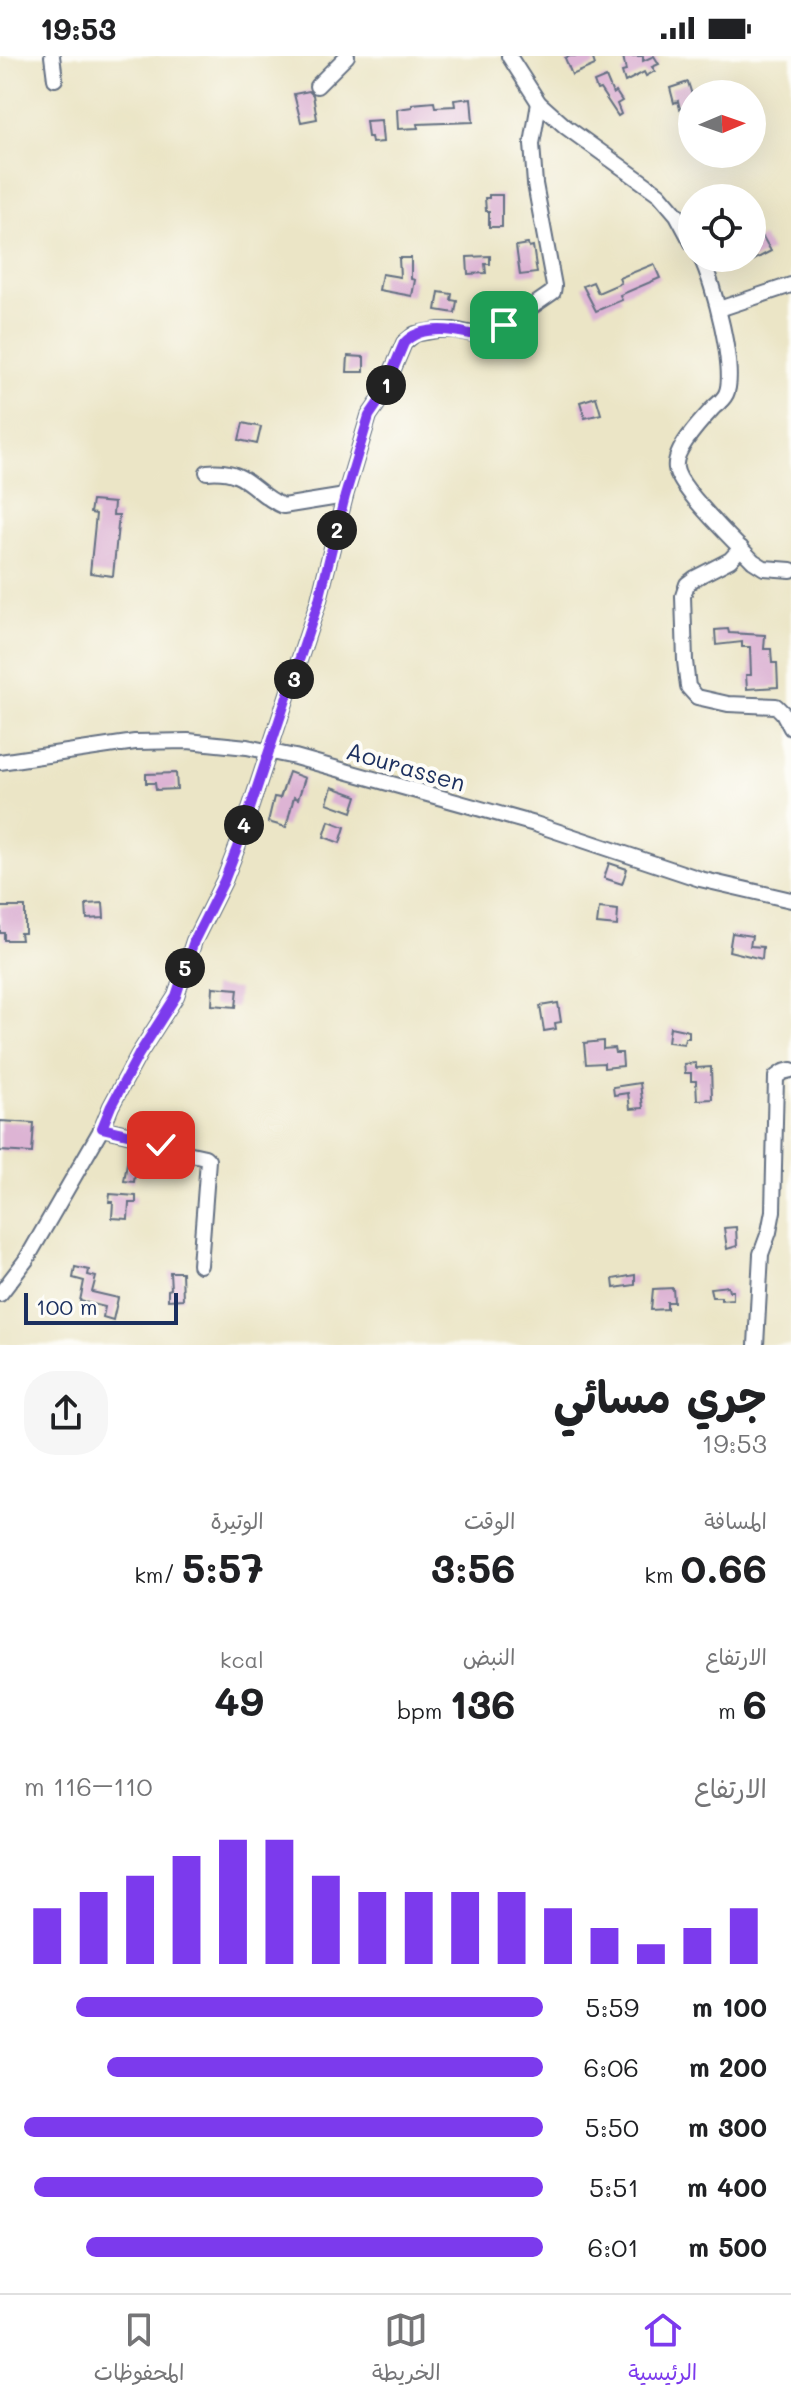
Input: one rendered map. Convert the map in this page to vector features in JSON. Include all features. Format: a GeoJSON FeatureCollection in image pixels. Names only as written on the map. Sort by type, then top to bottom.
{"type":"FeatureCollection","features":[{"type":"Feature","properties":{"kind":"street"},"geometry":{"type":"LineString","coordinates":[[52,56],[55,79]]}},
{"type":"Feature","properties":{"kind":"street"},"geometry":{"type":"LineString","coordinates":[[317,86],[347,56]]}},
{"type":"Feature","properties":{"kind":"street"},"geometry":{"type":"LineString","coordinates":[[509,56],[539,103],[566,127],[659,194],[678,217]]}},
{"type":"Feature","properties":{"kind":"street"},"geometry":{"type":"LineString","coordinates":[[0,1294],[26,1260],[102,1128],[139,1054],[176,996],[194,941],[238,845],[319,600],[369,416],[380,400],[404,343],[409,336],[438,330],[488,337],[553,292],[532,144],[539,103]]}},
{"type":"Feature","properties":{"kind":"street"},"geometry":{"type":"LineString","coordinates":[[706,272],[719,309],[727,354],[728,391],[685,441],[676,470],[688,490],[741,548],[764,568],[791,570]]}},
{"type":"Feature","properties":{"kind":"street"},"geometry":{"type":"LineString","coordinates":[[719,309],[791,285]]}},
{"type":"Feature","properties":{"kind":"street"},"geometry":{"type":"LineString","coordinates":[[207,472],[224,471],[238,476],[283,506],[345,496]]}},
{"type":"Feature","properties":{"kind":"street"},"geometry":{"type":"LineString","coordinates":[[741,548],[730,560],[687,584],[683,596],[688,687],[697,697],[728,704],[776,706],[791,728]]}},
{"type":"Feature","properties":{"kind":"street","name":"Aourassen"},"geometry":{"type":"LineString","coordinates":[[0,762],[96,746],[163,741],[269,751],[535,824],[700,879],[791,900]]}},
{"type":"Feature","properties":{"kind":"street"},"geometry":{"type":"LineString","coordinates":[[756,1345],[761,1254],[773,1211],[776,1077],[791,1070]]}},
{"type":"Feature","properties":{"kind":"street"},"geometry":{"type":"LineString","coordinates":[[102,1128],[152,1140],[208,1160],[200,1265]]}},
{"type":"Feature","properties":{"kind":"building"},"geometry":{"type":"Polygon","coordinates":[[[592,56],[595,65],[572,75],[565,58],[592,56]]]}},
{"type":"Feature","properties":{"kind":"building"},"geometry":{"type":"Polygon","coordinates":[[[623,56],[643,56],[643,61],[654,56],[659,64],[652,67],[655,71],[646,76],[644,72],[625,82],[623,56]]]}},
{"type":"Feature","properties":{"kind":"building"},"geometry":{"type":"Polygon","coordinates":[[[606,77],[613,94],[616,92],[622,101],[617,104],[621,114],[618,116],[594,82],[606,77]]]}},
{"type":"Feature","properties":{"kind":"building"},"geometry":{"type":"Polygon","coordinates":[[[678,85],[678,101],[674,103],[670,88],[678,85]]]}},
{"type":"Feature","properties":{"kind":"building"},"geometry":{"type":"Polygon","coordinates":[[[309,91],[313,95],[317,119],[301,122],[294,94],[309,91]]]}},
{"type":"Feature","properties":{"kind":"building"},"geometry":{"type":"Polygon","coordinates":[[[471,98],[473,122],[417,124],[418,128],[398,129],[397,109],[434,102],[435,107],[455,106],[454,100],[471,98]]]}},
{"type":"Feature","properties":{"kind":"building"},"geometry":{"type":"Polygon","coordinates":[[[381,120],[383,142],[372,143],[366,121],[381,120]]]}},
{"type":"Feature","properties":{"kind":"building"},"geometry":{"type":"Polygon","coordinates":[[[502,195],[502,227],[489,227],[485,198],[502,195]]]}},
{"type":"Feature","properties":{"kind":"building"},"geometry":{"type":"Polygon","coordinates":[[[528,244],[529,247],[533,246],[537,273],[520,275],[516,246],[528,244]]]}},
{"type":"Feature","properties":{"kind":"building"},"geometry":{"type":"Polygon","coordinates":[[[490,256],[490,264],[485,264],[486,273],[468,274],[467,257],[490,256]]]}},
{"type":"Feature","properties":{"kind":"building"},"geometry":{"type":"Polygon","coordinates":[[[399,258],[411,258],[411,279],[415,280],[412,296],[379,290],[382,274],[400,277],[399,258]]]}},
{"type":"Feature","properties":{"kind":"building"},"geometry":{"type":"Polygon","coordinates":[[[654,264],[660,278],[620,295],[622,300],[596,311],[583,286],[593,282],[598,293],[621,283],[619,278],[654,264]]]}},
{"type":"Feature","properties":{"kind":"building"},"geometry":{"type":"Polygon","coordinates":[[[439,292],[452,294],[451,300],[457,301],[455,313],[436,310],[439,292]]]}},
{"type":"Feature","properties":{"kind":"building"},"geometry":{"type":"Polygon","coordinates":[[[348,356],[364,357],[364,372],[347,372],[348,356]]]}},
{"type":"Feature","properties":{"kind":"building"},"geometry":{"type":"Polygon","coordinates":[[[596,397],[601,414],[585,418],[580,402],[596,397]]]}},
{"type":"Feature","properties":{"kind":"building"},"geometry":{"type":"Polygon","coordinates":[[[243,423],[261,427],[257,444],[239,440],[243,423]]]}},
{"type":"Feature","properties":{"kind":"building"},"geometry":{"type":"Polygon","coordinates":[[[92,501],[114,503],[113,515],[119,515],[113,576],[90,573],[96,514],[90,513],[92,501]]]}},
{"type":"Feature","properties":{"kind":"building"},"geometry":{"type":"Polygon","coordinates":[[[728,629],[729,633],[765,635],[764,649],[771,649],[772,663],[777,663],[778,687],[747,689],[746,675],[751,675],[750,647],[742,647],[742,642],[716,645],[715,630],[728,629]]]}},
{"type":"Feature","properties":{"kind":"building"},"geometry":{"type":"Polygon","coordinates":[[[289,772],[305,778],[298,799],[294,797],[286,827],[268,822],[274,797],[280,798],[289,772]]]}},
{"type":"Feature","properties":{"kind":"building"},"geometry":{"type":"Polygon","coordinates":[[[176,773],[177,789],[156,790],[155,783],[146,783],[146,774],[176,773]]]}},
{"type":"Feature","properties":{"kind":"building"},"geometry":{"type":"Polygon","coordinates":[[[332,787],[357,796],[352,812],[327,803],[332,787]]]}},
{"type":"Feature","properties":{"kind":"building"},"geometry":{"type":"Polygon","coordinates":[[[329,821],[345,827],[340,843],[324,837],[329,821]]]}},
{"type":"Feature","properties":{"kind":"building"},"geometry":{"type":"Polygon","coordinates":[[[609,863],[627,869],[622,884],[604,878],[609,863]]]}},
{"type":"Feature","properties":{"kind":"building"},"geometry":{"type":"Polygon","coordinates":[[[103,903],[104,918],[87,919],[86,904],[103,903]]]}},
{"type":"Feature","properties":{"kind":"building"},"geometry":{"type":"Polygon","coordinates":[[[0,907],[25,907],[25,933],[20,933],[21,940],[4,940],[4,933],[0,933],[0,907]]]}},
{"type":"Feature","properties":{"kind":"building"},"geometry":{"type":"Polygon","coordinates":[[[599,908],[618,910],[617,926],[597,924],[599,908]]]}},
{"type":"Feature","properties":{"kind":"building"},"geometry":{"type":"Polygon","coordinates":[[[732,933],[752,936],[750,946],[763,947],[762,959],[729,951],[732,933]]]}},
{"type":"Feature","properties":{"kind":"building"},"geometry":{"type":"Polygon","coordinates":[[[213,987],[238,989],[236,1007],[212,1005],[213,987]]]}},
{"type":"Feature","properties":{"kind":"building"},"geometry":{"type":"Polygon","coordinates":[[[558,1003],[561,1022],[555,1023],[556,1029],[544,1031],[540,1006],[558,1003]]]}},
{"type":"Feature","properties":{"kind":"building"},"geometry":{"type":"Polygon","coordinates":[[[670,1027],[689,1031],[689,1038],[685,1038],[684,1044],[668,1042],[670,1027]]]}},
{"type":"Feature","properties":{"kind":"building"},"geometry":{"type":"Polygon","coordinates":[[[603,1041],[603,1049],[614,1048],[615,1053],[622,1053],[623,1066],[604,1068],[604,1063],[586,1064],[584,1043],[603,1041]]]}},
{"type":"Feature","properties":{"kind":"building"},"geometry":{"type":"Polygon","coordinates":[[[696,1063],[696,1068],[711,1067],[712,1099],[697,1100],[696,1081],[691,1081],[691,1073],[685,1073],[684,1064],[696,1063]]]}},
{"type":"Feature","properties":{"kind":"building"},"geometry":{"type":"Polygon","coordinates":[[[640,1083],[643,1108],[630,1109],[628,1093],[614,1095],[613,1087],[640,1083]]]}},
{"type":"Feature","properties":{"kind":"building"},"geometry":{"type":"Polygon","coordinates":[[[0,1121],[34,1123],[32,1153],[0,1151],[0,1121]]]}},
{"type":"Feature","properties":{"kind":"building"},"geometry":{"type":"Polygon","coordinates":[[[129,1151],[138,1153],[134,1182],[124,1181],[129,1151]]]}},
{"type":"Feature","properties":{"kind":"building"},"geometry":{"type":"Polygon","coordinates":[[[110,1194],[136,1196],[136,1203],[129,1203],[128,1219],[112,1218],[110,1194]]]}},
{"type":"Feature","properties":{"kind":"building"},"geometry":{"type":"Polygon","coordinates":[[[736,1227],[737,1246],[727,1249],[724,1228],[736,1227]]]}},
{"type":"Feature","properties":{"kind":"building"},"geometry":{"type":"Polygon","coordinates":[[[75,1267],[89,1270],[88,1275],[96,1277],[92,1292],[118,1298],[113,1320],[103,1317],[105,1307],[80,1301],[84,1281],[73,1278],[75,1267]]]}},
{"type":"Feature","properties":{"kind":"building"},"geometry":{"type":"Polygon","coordinates":[[[170,1272],[182,1272],[183,1299],[168,1300],[170,1272]]]}},
{"type":"Feature","properties":{"kind":"building"},"geometry":{"type":"Polygon","coordinates":[[[635,1275],[635,1285],[614,1288],[613,1279],[635,1275]]]}},
{"type":"Feature","properties":{"kind":"building"},"geometry":{"type":"Polygon","coordinates":[[[728,1286],[729,1291],[733,1291],[733,1299],[712,1297],[710,1288],[728,1286]]]}},
{"type":"Feature","properties":{"kind":"building"},"geometry":{"type":"Polygon","coordinates":[[[673,1288],[674,1302],[667,1302],[667,1309],[651,1310],[653,1289],[673,1288]]]}},
{"type":"Feature","properties":{"kind":"route"},"geometry":{"type":"LineString","coordinates":[[161,1145],[102,1128],[139,1054],[176,996],[194,941],[238,845],[319,600],[369,416],[380,400],[409,336],[454,330],[488,337],[504,325]]}}]}
